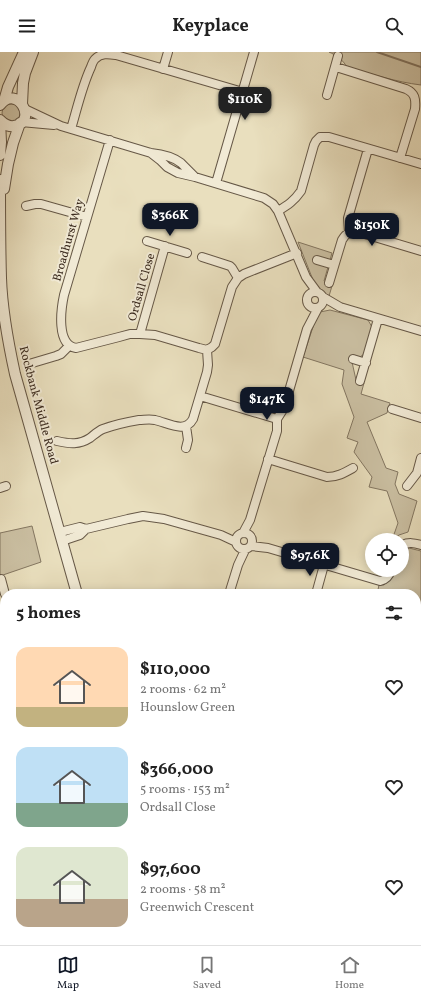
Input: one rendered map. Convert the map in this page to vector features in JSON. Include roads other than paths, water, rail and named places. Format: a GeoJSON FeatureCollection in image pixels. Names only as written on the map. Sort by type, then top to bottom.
{"type":"FeatureCollection","features":[{"type":"Feature","properties":{"kind":"street"},"geometry":{"type":"LineString","coordinates":[[1,103],[24,52]]}},
{"type":"Feature","properties":{"kind":"street"},"geometry":{"type":"LineString","coordinates":[[23,106],[23,84],[25,73],[33,52]]}},
{"type":"Feature","properties":{"kind":"street"},"geometry":{"type":"LineString","coordinates":[[163,69],[168,52]]}},
{"type":"Feature","properties":{"kind":"street"},"geometry":{"type":"LineString","coordinates":[[216,183],[254,52]]}},
{"type":"Feature","properties":{"kind":"street"},"geometry":{"type":"LineString","coordinates":[[71,129],[88,72],[99,53],[114,53],[243,92]]}},
{"type":"Feature","properties":{"kind":"street"},"geometry":{"type":"LineString","coordinates":[[327,95],[338,56]]}},
{"type":"Feature","properties":{"kind":"street"},"geometry":{"type":"LineString","coordinates":[[336,67],[411,91],[416,101],[415,109],[400,158]]}},
{"type":"Feature","properties":{"kind":"street"},"geometry":{"type":"LineString","coordinates":[[1,103],[14,99],[20,102],[23,106],[61,126],[151,152],[173,171],[264,198],[273,204],[278,210],[306,277],[309,296],[307,301],[309,306],[307,329],[284,408],[277,418],[277,431],[231,589]]}},
{"type":"Feature","properties":{"kind":"street","name":"Rockbank Middle Road"},"geometry":{"type":"LineString","coordinates":[[0,219],[3,193],[13,143],[25,116],[23,106]]}},
{"type":"Feature","properties":{"kind":"street"},"geometry":{"type":"LineString","coordinates":[[0,120],[7,125],[16,125],[21,123],[61,126]]}},
{"type":"Feature","properties":{"kind":"street"},"geometry":{"type":"LineString","coordinates":[[0,120],[0,155]]}},
{"type":"Feature","properties":{"kind":"street"},"geometry":{"type":"LineString","coordinates":[[278,210],[287,206],[301,191],[314,145],[316,140],[320,137],[329,137],[421,164]]}},
{"type":"Feature","properties":{"kind":"street","name":"Broadhurst Way"},"geometry":{"type":"LineString","coordinates":[[69,346],[64,337],[61,315],[64,295],[110,140]]}},
{"type":"Feature","properties":{"kind":"street"},"geometry":{"type":"LineString","coordinates":[[349,232],[348,218],[368,149]]}},
{"type":"Feature","properties":{"kind":"street","name":"Rockbank Middle Road"},"geometry":{"type":"LineString","coordinates":[[0,180],[2,307],[9,347],[15,374],[76,589]]}},
{"type":"Feature","properties":{"kind":"street"},"geometry":{"type":"LineString","coordinates":[[26,206],[41,204],[87,217]]}},
{"type":"Feature","properties":{"kind":"street"},"geometry":{"type":"LineString","coordinates":[[329,283],[342,240],[349,232],[358,232],[421,251]]}},
{"type":"Feature","properties":{"kind":"street","name":"Ordsall Close"},"geometry":{"type":"LineString","coordinates":[[147,241],[187,253]]}},
{"type":"Feature","properties":{"kind":"street","name":"Ordsall Close"},"geometry":{"type":"LineString","coordinates":[[140,334],[165,246]]}},
{"type":"Feature","properties":{"kind":"street"},"geometry":{"type":"LineString","coordinates":[[29,364],[61,354],[69,346],[81,348],[130,334],[155,335],[207,350],[215,344],[232,287],[238,278],[244,274],[296,253]]}},
{"type":"Feature","properties":{"kind":"street"},"geometry":{"type":"LineString","coordinates":[[202,257],[230,266],[238,278]]}},
{"type":"Feature","properties":{"kind":"street"},"geometry":{"type":"LineString","coordinates":[[317,260],[334,265]]}},
{"type":"Feature","properties":{"kind":"street"},"geometry":{"type":"LineString","coordinates":[[306,277],[320,295],[323,302],[307,329]]}},
{"type":"Feature","properties":{"kind":"street"},"geometry":{"type":"LineString","coordinates":[[309,296],[312,293],[320,295],[340,307],[421,331]]}},
{"type":"Feature","properties":{"kind":"street"},"geometry":{"type":"LineString","coordinates":[[309,306],[313,308],[340,307]]}},
{"type":"Feature","properties":{"kind":"street"},"geometry":{"type":"LineString","coordinates":[[360,381],[378,319]]}},
{"type":"Feature","properties":{"kind":"street"},"geometry":{"type":"LineString","coordinates":[[57,441],[71,444],[77,443],[84,441],[104,429],[132,421],[149,419],[178,427],[183,427],[191,423],[208,365],[207,350]]}},
{"type":"Feature","properties":{"kind":"street"},"geometry":{"type":"LineString","coordinates":[[353,359],[366,363]]}},
{"type":"Feature","properties":{"kind":"street"},"geometry":{"type":"LineString","coordinates":[[200,396],[277,418]]}},
{"type":"Feature","properties":{"kind":"street"},"geometry":{"type":"LineString","coordinates":[[392,409],[421,418]]}},
{"type":"Feature","properties":{"kind":"street"},"geometry":{"type":"LineString","coordinates":[[186,426],[188,440],[186,448]]}},
{"type":"Feature","properties":{"kind":"street"},"geometry":{"type":"LineString","coordinates":[[407,486],[417,473],[421,458]]}},
{"type":"Feature","properties":{"kind":"street"},"geometry":{"type":"LineString","coordinates":[[268,460],[326,477],[341,475],[353,468]]}},
{"type":"Feature","properties":{"kind":"street"},"geometry":{"type":"LineString","coordinates":[[61,536],[80,535],[86,529],[128,518],[143,516],[164,518],[365,577]]}},
{"type":"Feature","properties":{"kind":"street"},"geometry":{"type":"LineString","coordinates":[[409,543],[421,545]]}},
{"type":"Feature","properties":{"kind":"street"},"geometry":{"type":"LineString","coordinates":[[317,589],[324,565]]}},
{"type":"Feature","properties":{"kind":"street"},"geometry":{"type":"LineString","coordinates":[[366,577],[380,581],[388,577]]}},
{"type":"Feature","properties":{"kind":"street"},"geometry":{"type":"LineString","coordinates":[[1,579],[4,589]]}},
{"type":"Feature","properties":{"kind":"waterway"},"geometry":{"type":"LineString","coordinates":[[377,52],[421,67]]}}]}
